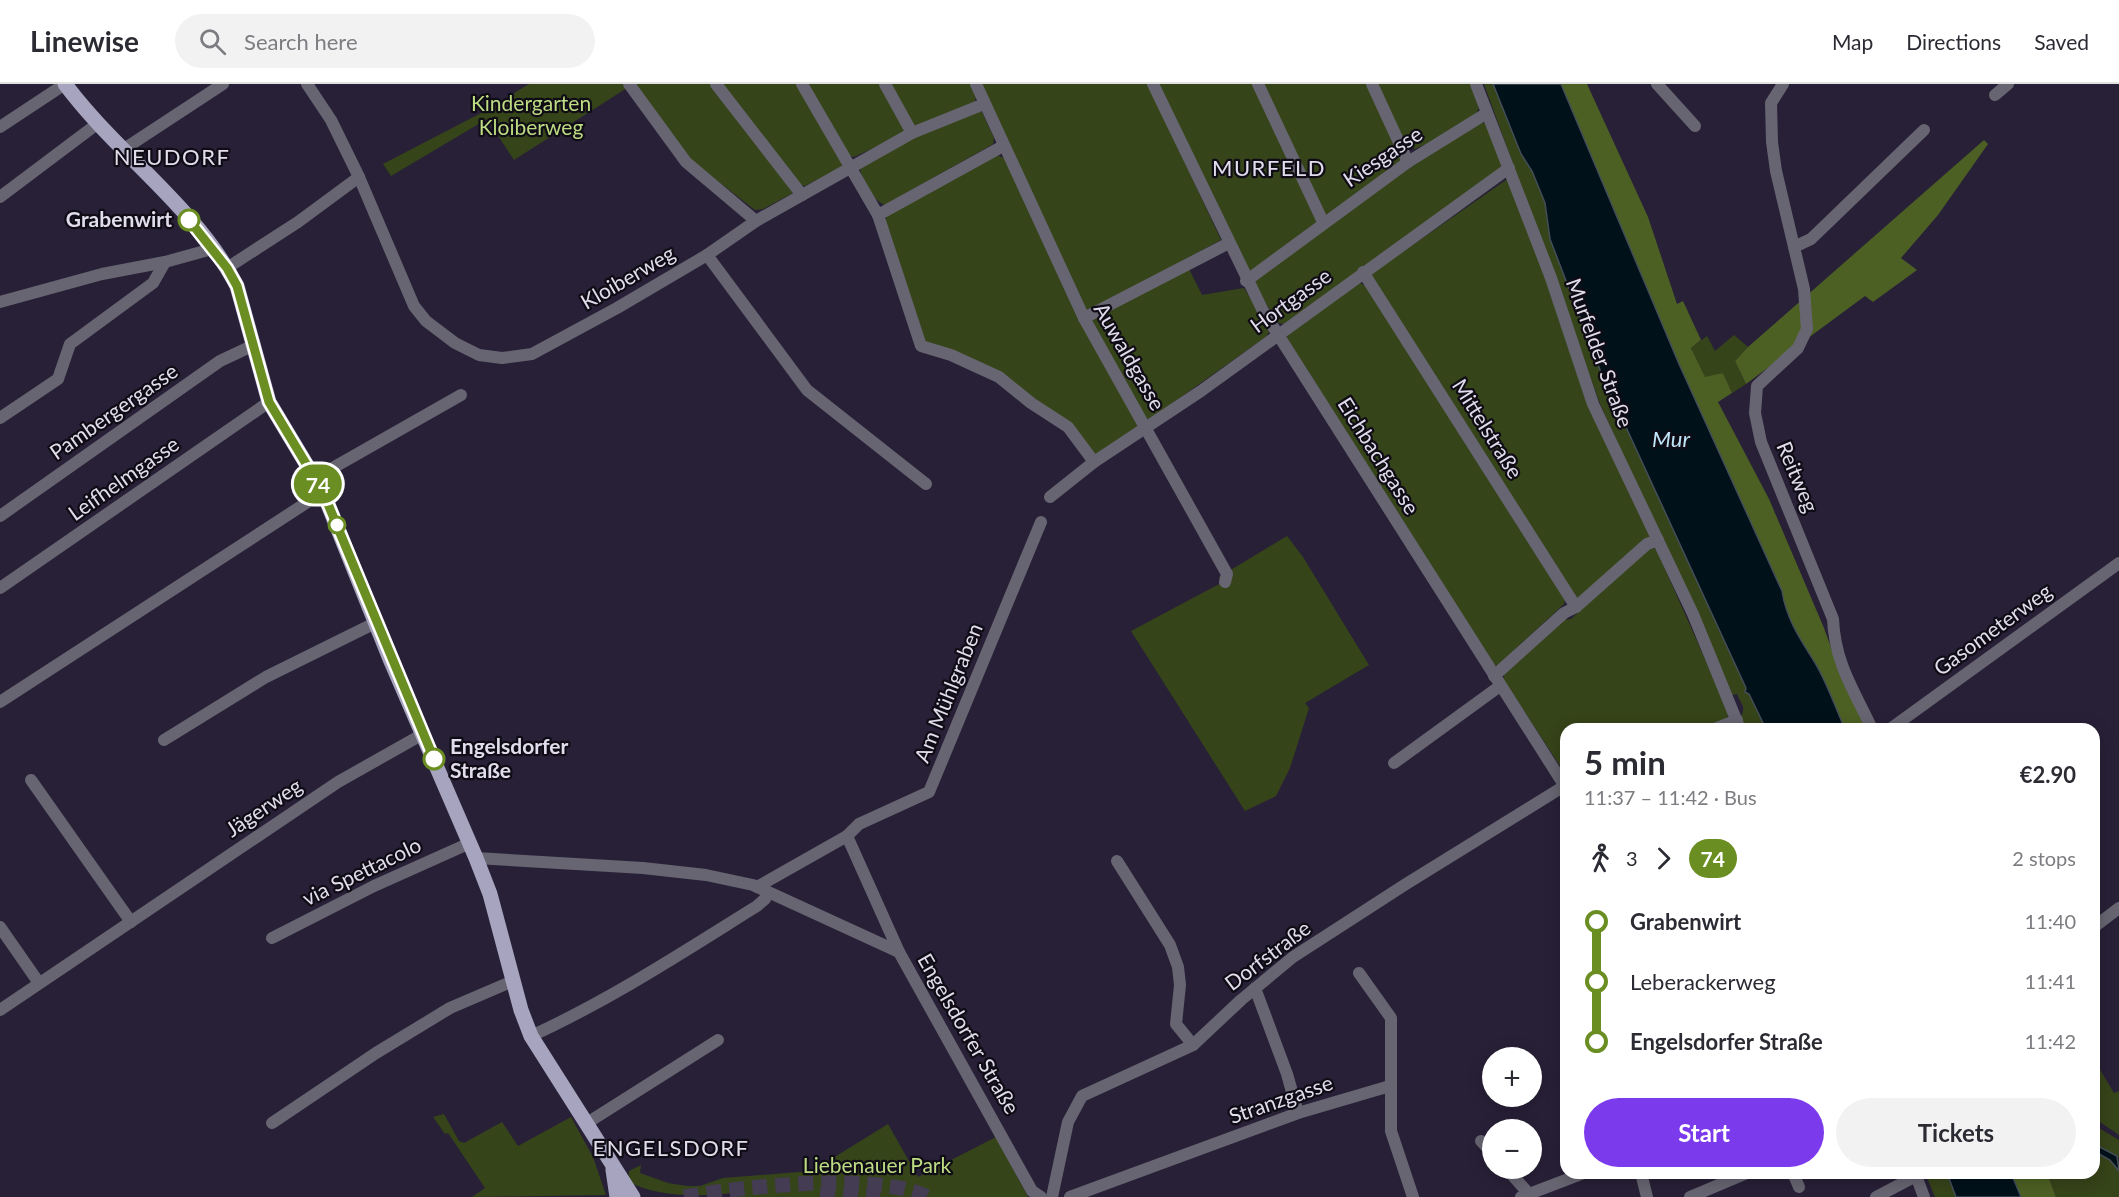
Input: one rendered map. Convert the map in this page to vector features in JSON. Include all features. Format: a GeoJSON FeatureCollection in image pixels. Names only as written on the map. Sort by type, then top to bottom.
{"type":"FeatureCollection","features":[{"type":"Feature","properties":{"kind":"main road"},"geometry":{"type":"LineString","coordinates":[[65,84],[97,124],[166,190],[227,268],[240,294],[269,402],[319,485],[375,623],[476,858],[490,894],[513,981],[553,1074],[587,1123],[613,1170],[633,1197]]}},
{"type":"Feature","properties":{"kind":"main road"},"geometry":{"type":"LineString","coordinates":[[613,1170],[617,1197]]}},
{"type":"Feature","properties":{"kind":"street"},"geometry":{"type":"LineString","coordinates":[[0,127],[65,84]]}},
{"type":"Feature","properties":{"kind":"street"},"geometry":{"type":"LineString","coordinates":[[124,149],[223,84]]}},
{"type":"Feature","properties":{"kind":"street","name":"Kloiberweg"},"geometry":{"type":"LineString","coordinates":[[307,84],[331,120],[359,177],[414,306],[426,321],[455,343],[479,355],[502,358],[532,354],[707,255],[756,221],[912,133],[984,104]]}},
{"type":"Feature","properties":{"kind":"street"},"geometry":{"type":"LineString","coordinates":[[629,84],[686,162],[756,221]]}},
{"type":"Feature","properties":{"kind":"street"},"geometry":{"type":"LineString","coordinates":[[716,84],[802,195]]}},
{"type":"Feature","properties":{"kind":"street"},"geometry":{"type":"LineString","coordinates":[[802,84],[878,215],[921,346],[951,355],[999,377],[1068,427],[1094,462],[1050,497]]}},
{"type":"Feature","properties":{"kind":"street"},"geometry":{"type":"LineString","coordinates":[[885,84],[912,133]]}},
{"type":"Feature","properties":{"kind":"street","name":"Auwaldgasse"},"geometry":{"type":"LineString","coordinates":[[976,84],[1084,318],[1227,574],[1225,582]]}},
{"type":"Feature","properties":{"kind":"street","name":"Eichbachgasse"},"geometry":{"type":"LineString","coordinates":[[1153,84],[1246,281],[1497,681],[1560,777]]}},
{"type":"Feature","properties":{"kind":"street"},"geometry":{"type":"LineString","coordinates":[[1258,84],[1323,222]]}},
{"type":"Feature","properties":{"kind":"street"},"geometry":{"type":"LineString","coordinates":[[1372,84],[1408,162]]}},
{"type":"Feature","properties":{"kind":"street","name":"Murfelder Straße"},"geometry":{"type":"LineString","coordinates":[[1476,84],[1551,278],[1593,404],[1715,663],[1738,723]]}},
{"type":"Feature","properties":{"kind":"street"},"geometry":{"type":"LineString","coordinates":[[1657,84],[1695,126]]}},
{"type":"Feature","properties":{"kind":"street","name":"Reitweg"},"geometry":{"type":"LineString","coordinates":[[1783,84],[1771,103],[1772,141],[1776,171],[1788,213],[1804,289],[1807,329],[1798,348],[1757,386],[1755,413],[1761,442],[1833,619],[1834,644],[1843,672],[1869,723]]}},
{"type":"Feature","properties":{"kind":"street"},"geometry":{"type":"LineString","coordinates":[[1995,96],[2008,84]]}},
{"type":"Feature","properties":{"kind":"street","name":"Kiesgasse"},"geometry":{"type":"LineString","coordinates":[[1246,281],[1323,222],[1408,162],[1487,113]]}},
{"type":"Feature","properties":{"kind":"street"},"geometry":{"type":"LineString","coordinates":[[0,197],[97,124]]}},
{"type":"Feature","properties":{"kind":"street"},"geometry":{"type":"LineString","coordinates":[[1794,247],[1810,239],[1924,130]]}},
{"type":"Feature","properties":{"kind":"street"},"geometry":{"type":"LineString","coordinates":[[878,215],[1003,146]]}},
{"type":"Feature","properties":{"kind":"street","name":"Hortgasse"},"geometry":{"type":"LineString","coordinates":[[1094,462],[1147,428],[1509,168]]}},
{"type":"Feature","properties":{"kind":"street"},"geometry":{"type":"LineString","coordinates":[[227,268],[298,222],[359,177]]}},
{"type":"Feature","properties":{"kind":"street"},"geometry":{"type":"LineString","coordinates":[[1084,318],[1229,243]]}},
{"type":"Feature","properties":{"kind":"street"},"geometry":{"type":"LineString","coordinates":[[0,302],[102,274],[165,262],[212,249]]}},
{"type":"Feature","properties":{"kind":"street"},"geometry":{"type":"LineString","coordinates":[[707,255],[807,390],[926,484]]}},
{"type":"Feature","properties":{"kind":"street"},"geometry":{"type":"LineString","coordinates":[[0,418],[58,379],[70,344],[153,283],[165,262]]}},
{"type":"Feature","properties":{"kind":"street","name":"Mittelstraße"},"geometry":{"type":"LineString","coordinates":[[1363,272],[1576,607]]}},
{"type":"Feature","properties":{"kind":"street","name":"Pambergergasse"},"geometry":{"type":"LineString","coordinates":[[0,516],[220,361],[254,345]]}},
{"type":"Feature","properties":{"kind":"street"},"geometry":{"type":"LineString","coordinates":[[0,702],[319,485],[461,395]]}},
{"type":"Feature","properties":{"kind":"street","name":"Leifhelmgasse"},"geometry":{"type":"LineString","coordinates":[[0,588],[269,402]]}},
{"type":"Feature","properties":{"kind":"street","name":"Am Mühlgraben"},"geometry":{"type":"LineString","coordinates":[[762,889],[847,836],[859,824],[929,792],[1041,522]]}},
{"type":"Feature","properties":{"kind":"street"},"geometry":{"type":"LineString","coordinates":[[1394,763],[1497,681],[1564,613],[1576,607],[1647,544],[1658,540]]}},
{"type":"Feature","properties":{"kind":"street","name":"Gasometerweg"},"geometry":{"type":"LineString","coordinates":[[1898,723],[2119,563]]}},
{"type":"Feature","properties":{"kind":"street"},"geometry":{"type":"LineString","coordinates":[[164,740],[266,677],[375,623]]}},
{"type":"Feature","properties":{"kind":"street","name":"Jägerweg"},"geometry":{"type":"LineString","coordinates":[[0,1010],[338,782],[423,734]]}},
{"type":"Feature","properties":{"kind":"street"},"geometry":{"type":"LineString","coordinates":[[31,780],[130,922]]}},
{"type":"Feature","properties":{"kind":"street","name":"Dorfstraße"},"geometry":{"type":"LineString","coordinates":[[1052,1197],[1068,1122],[1078,1100],[1088,1091],[1193,1045],[1255,988],[1293,957],[1406,884],[1560,790]]}},
{"type":"Feature","properties":{"kind":"street"},"geometry":{"type":"LineString","coordinates":[[847,836],[899,952]]}},
{"type":"Feature","properties":{"kind":"street","name":"via Spettacolo"},"geometry":{"type":"LineString","coordinates":[[272,938],[374,886],[470,843]]}},
{"type":"Feature","properties":{"kind":"street","name":"Engelsdorfer Straße"},"geometry":{"type":"LineString","coordinates":[[476,858],[643,868],[706,875],[762,889],[899,952],[1032,1191],[1041,1197]]}},
{"type":"Feature","properties":{"kind":"street"},"geometry":{"type":"LineString","coordinates":[[1117,861],[1170,945],[1180,976],[1176,1024],[1193,1045]]}},
{"type":"Feature","properties":{"kind":"street"},"geometry":{"type":"LineString","coordinates":[[537,1034],[666,963],[757,906],[765,899],[762,889]]}},
{"type":"Feature","properties":{"kind":"street"},"geometry":{"type":"LineString","coordinates":[[2100,922],[2119,908]]}},
{"type":"Feature","properties":{"kind":"street"},"geometry":{"type":"LineString","coordinates":[[0,927],[39,983]]}},
{"type":"Feature","properties":{"kind":"street"},"geometry":{"type":"LineString","coordinates":[[1359,973],[1390,1018],[1391,1131],[1413,1197]]}},
{"type":"Feature","properties":{"kind":"street"},"geometry":{"type":"LineString","coordinates":[[272,1123],[376,1053],[450,1008],[513,981]]}},
{"type":"Feature","properties":{"kind":"street"},"geometry":{"type":"LineString","coordinates":[[1255,988],[1287,1074],[1298,1113]]}},
{"type":"Feature","properties":{"kind":"street"},"geometry":{"type":"LineString","coordinates":[[587,1123],[718,1040]]}},
{"type":"Feature","properties":{"kind":"street","name":"Stranzgasse"},"geometry":{"type":"LineString","coordinates":[[1070,1197],[1298,1113],[1390,1086]]}},
{"type":"Feature","properties":{"kind":"street"},"geometry":{"type":"LineString","coordinates":[[1514,1179],[1525,1195],[1568,1179]]}},
{"type":"Feature","properties":{"kind":"street"},"geometry":{"type":"LineString","coordinates":[[1642,1179],[1647,1197]]}},
{"type":"Feature","properties":{"kind":"street"},"geometry":{"type":"LineString","coordinates":[[1690,1197],[1733,1179]]}},
{"type":"Feature","properties":{"kind":"street"},"geometry":{"type":"LineString","coordinates":[[1796,1179],[1799,1187]]}},
{"type":"Feature","properties":{"kind":"street"},"geometry":{"type":"LineString","coordinates":[[1876,1197],[1907,1179]]}},
{"type":"Feature","properties":{"kind":"street"},"geometry":{"type":"LineString","coordinates":[[1918,1179],[1924,1197]]}},
{"type":"Feature","properties":{"kind":"green space","name":"Kindergarten Kloiberweg"},"geometry":{"type":"Polygon","coordinates":[[[529,84],[624,84],[627,88],[514,160],[487,119],[391,176],[383,164],[483,112],[529,84]]]}},
{"type":"Feature","properties":{"kind":"green space"},"geometry":{"type":"Polygon","coordinates":[[[633,84],[711,84],[793,193],[763,209],[755,210],[689,159],[633,84]]]}},
{"type":"Feature","properties":{"kind":"green space"},"geometry":{"type":"Polygon","coordinates":[[[720,84],[799,84],[844,160],[841,167],[805,186],[800,185],[720,84]]]}},
{"type":"Feature","properties":{"kind":"green space"},"geometry":{"type":"Polygon","coordinates":[[[807,84],[881,84],[905,128],[903,134],[854,157],[849,156],[807,84]]]}},
{"type":"Feature","properties":{"kind":"green space"},"geometry":{"type":"Polygon","coordinates":[[[888,84],[970,84],[976,98],[973,104],[915,128],[888,84]]]}},
{"type":"Feature","properties":{"kind":"green space"},"geometry":{"type":"Polygon","coordinates":[[[979,84],[1148,84],[1221,240],[1086,312],[979,84]]]}},
{"type":"Feature","properties":{"kind":"green space"},"geometry":{"type":"Polygon","coordinates":[[[1159,84],[1254,84],[1318,221],[1251,271],[1246,269],[1159,84]]]}},
{"type":"Feature","properties":{"kind":"green space"},"geometry":{"type":"Polygon","coordinates":[[[1263,84],[1369,84],[1403,159],[1328,215],[1324,214],[1263,84]]]}},
{"type":"Feature","properties":{"kind":"green space"},"geometry":{"type":"Polygon","coordinates":[[[1377,84],[1470,84],[1479,108],[1460,128],[1415,149],[1405,145],[1377,84]]]}},
{"type":"Feature","properties":{"kind":"green space"},"geometry":{"type":"Polygon","coordinates":[[[1484,84],[1493,84],[1521,154],[1532,171],[1545,203],[1550,239],[1602,375],[1746,688],[1745,692],[1749,694],[1763,723],[1742,723],[1740,718],[1743,706],[1737,694],[1732,695],[1600,404],[1484,84]]]}},
{"type":"Feature","properties":{"kind":"green space"},"geometry":{"type":"Polygon","coordinates":[[[1561,84],[1587,84],[1648,217],[1677,304],[1683,301],[1701,340],[1691,348],[1705,377],[1723,373],[1732,393],[1718,402],[1769,499],[1824,628],[1843,681],[1863,723],[1842,723],[1823,677],[1794,628],[1782,591],[1679,364],[1561,84]]]}},
{"type":"Feature","properties":{"kind":"green space"},"geometry":{"type":"Polygon","coordinates":[[[976,111],[982,112],[994,138],[993,144],[885,205],[876,199],[865,183],[860,167],[916,137],[976,111]]]}},
{"type":"Feature","properties":{"kind":"green space"},"geometry":{"type":"Polygon","coordinates":[[[1478,123],[1487,123],[1503,165],[1498,171],[1284,324],[1278,323],[1255,286],[1255,279],[1368,195],[1478,123]]]}},
{"type":"Feature","properties":{"kind":"green space"},"geometry":{"type":"Polygon","coordinates":[[[1984,140],[1988,144],[1938,215],[1901,258],[1917,270],[1873,302],[1865,296],[1746,384],[1735,361],[1748,347],[1984,140]]]}},
{"type":"Feature","properties":{"kind":"green space"},"geometry":{"type":"Polygon","coordinates":[[[994,154],[1004,158],[1142,426],[1099,455],[1094,454],[1038,403],[921,339],[885,224],[888,212],[994,154]]]}},
{"type":"Feature","properties":{"kind":"green space"},"geometry":{"type":"Polygon","coordinates":[[[1509,178],[1650,536],[1582,599],[1576,598],[1368,276],[1509,178]]]}},
{"type":"Feature","properties":{"kind":"green space"},"geometry":{"type":"Polygon","coordinates":[[[1188,267],[1202,295],[1244,288],[1270,329],[1267,336],[1150,419],[1145,418],[1090,321],[1188,267]]]}},
{"type":"Feature","properties":{"kind":"green space"},"geometry":{"type":"Polygon","coordinates":[[[1360,283],[1366,286],[1565,599],[1564,604],[1498,665],[1493,665],[1287,338],[1288,333],[1360,283]]]}},
{"type":"Feature","properties":{"kind":"green space"},"geometry":{"type":"Polygon","coordinates":[[[1734,335],[1748,347],[1735,361],[1746,384],[1732,393],[1723,373],[1705,378],[1691,348],[1707,336],[1715,351],[1734,335]]]}},
{"type":"Feature","properties":{"kind":"green space"},"geometry":{"type":"Polygon","coordinates":[[[1287,536],[1303,557],[1369,665],[1305,703],[1309,708],[1290,768],[1276,796],[1245,811],[1131,631],[1221,583],[1219,577],[1287,536]]]}},
{"type":"Feature","properties":{"kind":"green space"},"geometry":{"type":"Polygon","coordinates":[[[1649,546],[1656,549],[1729,713],[1726,720],[1717,723],[1560,723],[1560,766],[1503,679],[1505,672],[1561,620],[1571,619],[1649,546]]]}},
{"type":"Feature","properties":{"kind":"green space"},"geometry":{"type":"Polygon","coordinates":[[[2100,1070],[2114,1093],[2119,1091],[2119,1135],[2100,1122],[2100,1070]]]}},
{"type":"Feature","properties":{"kind":"green space"},"geometry":{"type":"Polygon","coordinates":[[[444,1114],[459,1141],[464,1143],[502,1122],[518,1146],[571,1117],[593,1157],[606,1195],[472,1197],[485,1188],[448,1133],[445,1134],[433,1117],[444,1114]]]}},
{"type":"Feature","properties":{"kind":"green space","name":"Liebenauer Park"},"geometry":{"type":"Polygon","coordinates":[[[888,1124],[918,1177],[996,1137],[1028,1197],[732,1197],[731,1193],[691,1195],[664,1193],[628,1181],[629,1171],[641,1165],[640,1173],[668,1183],[687,1186],[700,1186],[723,1178],[812,1171],[888,1124]]]}},
{"type":"Feature","properties":{"kind":"green space"},"geometry":{"type":"Polygon","coordinates":[[[2100,1129],[2119,1140],[2119,1158],[2100,1147],[2100,1129]]]}},
{"type":"Feature","properties":{"kind":"green space"},"geometry":{"type":"Polygon","coordinates":[[[2100,1154],[2110,1160],[2119,1171],[2119,1197],[2056,1197],[2049,1179],[2100,1179],[2100,1154]]]}},
{"type":"Feature","properties":{"kind":"green space"},"geometry":{"type":"Polygon","coordinates":[[[1928,1179],[1948,1179],[1956,1197],[1935,1197],[1928,1179]]]}},
{"type":"Feature","properties":{"kind":"green space"},"geometry":{"type":"Polygon","coordinates":[[[2014,1179],[2049,1179],[2056,1197],[2021,1197],[2014,1179]]]}},
{"type":"Feature","properties":{"kind":"water","name":"Mur"},"geometry":{"type":"Polygon","coordinates":[[[1493,84],[1561,84],[1679,364],[1782,591],[1790,619],[1823,677],[1842,723],[1763,723],[1749,694],[1745,692],[1746,688],[1602,375],[1550,239],[1545,203],[1532,171],[1521,154],[1493,84]]]}},
{"type":"Feature","properties":{"kind":"water"},"geometry":{"type":"Polygon","coordinates":[[[2100,1147],[2117,1156],[2119,1171],[2110,1160],[2100,1154],[2100,1147]]]}},
{"type":"Feature","properties":{"kind":"water"},"geometry":{"type":"Polygon","coordinates":[[[1949,1179],[2014,1179],[2021,1197],[1956,1197],[1949,1179]]]}},
{"type":"Feature","properties":{"kind":"tunnel"},"geometry":{"type":"LineString","coordinates":[[684,1197],[773,1186],[843,1183],[905,1189],[927,1197]]}},
{"type":"Feature","properties":{"kind":"tunnel"},"geometry":{"type":"LineString","coordinates":[[820,1194],[880,1197]]}},
{"type":"Feature","properties":{"kind":"bus line","name":"74"},"geometry":{"type":"LineString","coordinates":[[189,220],[227,268],[237,286],[269,402],[323,492],[375,623],[434,759]]}},
{"type":"Feature","properties":{"kind":"place","name":"Grabenwirt"},"geometry":{"type":"Point","coordinates":[189,220]}},
{"type":"Feature","properties":{"kind":"place","name":"Engelsdorfer Straße"},"geometry":{"type":"Point","coordinates":[434,759]}},
{"type":"Feature","properties":{"kind":"district","name":"NEUDORF"},"geometry":{"type":"Point","coordinates":[172,157]}},
{"type":"Feature","properties":{"kind":"district","name":"MURFELD"},"geometry":{"type":"Point","coordinates":[1269,168]}},
{"type":"Feature","properties":{"kind":"district","name":"ENGELSDORF"},"geometry":{"type":"Point","coordinates":[671,1148]}}]}
